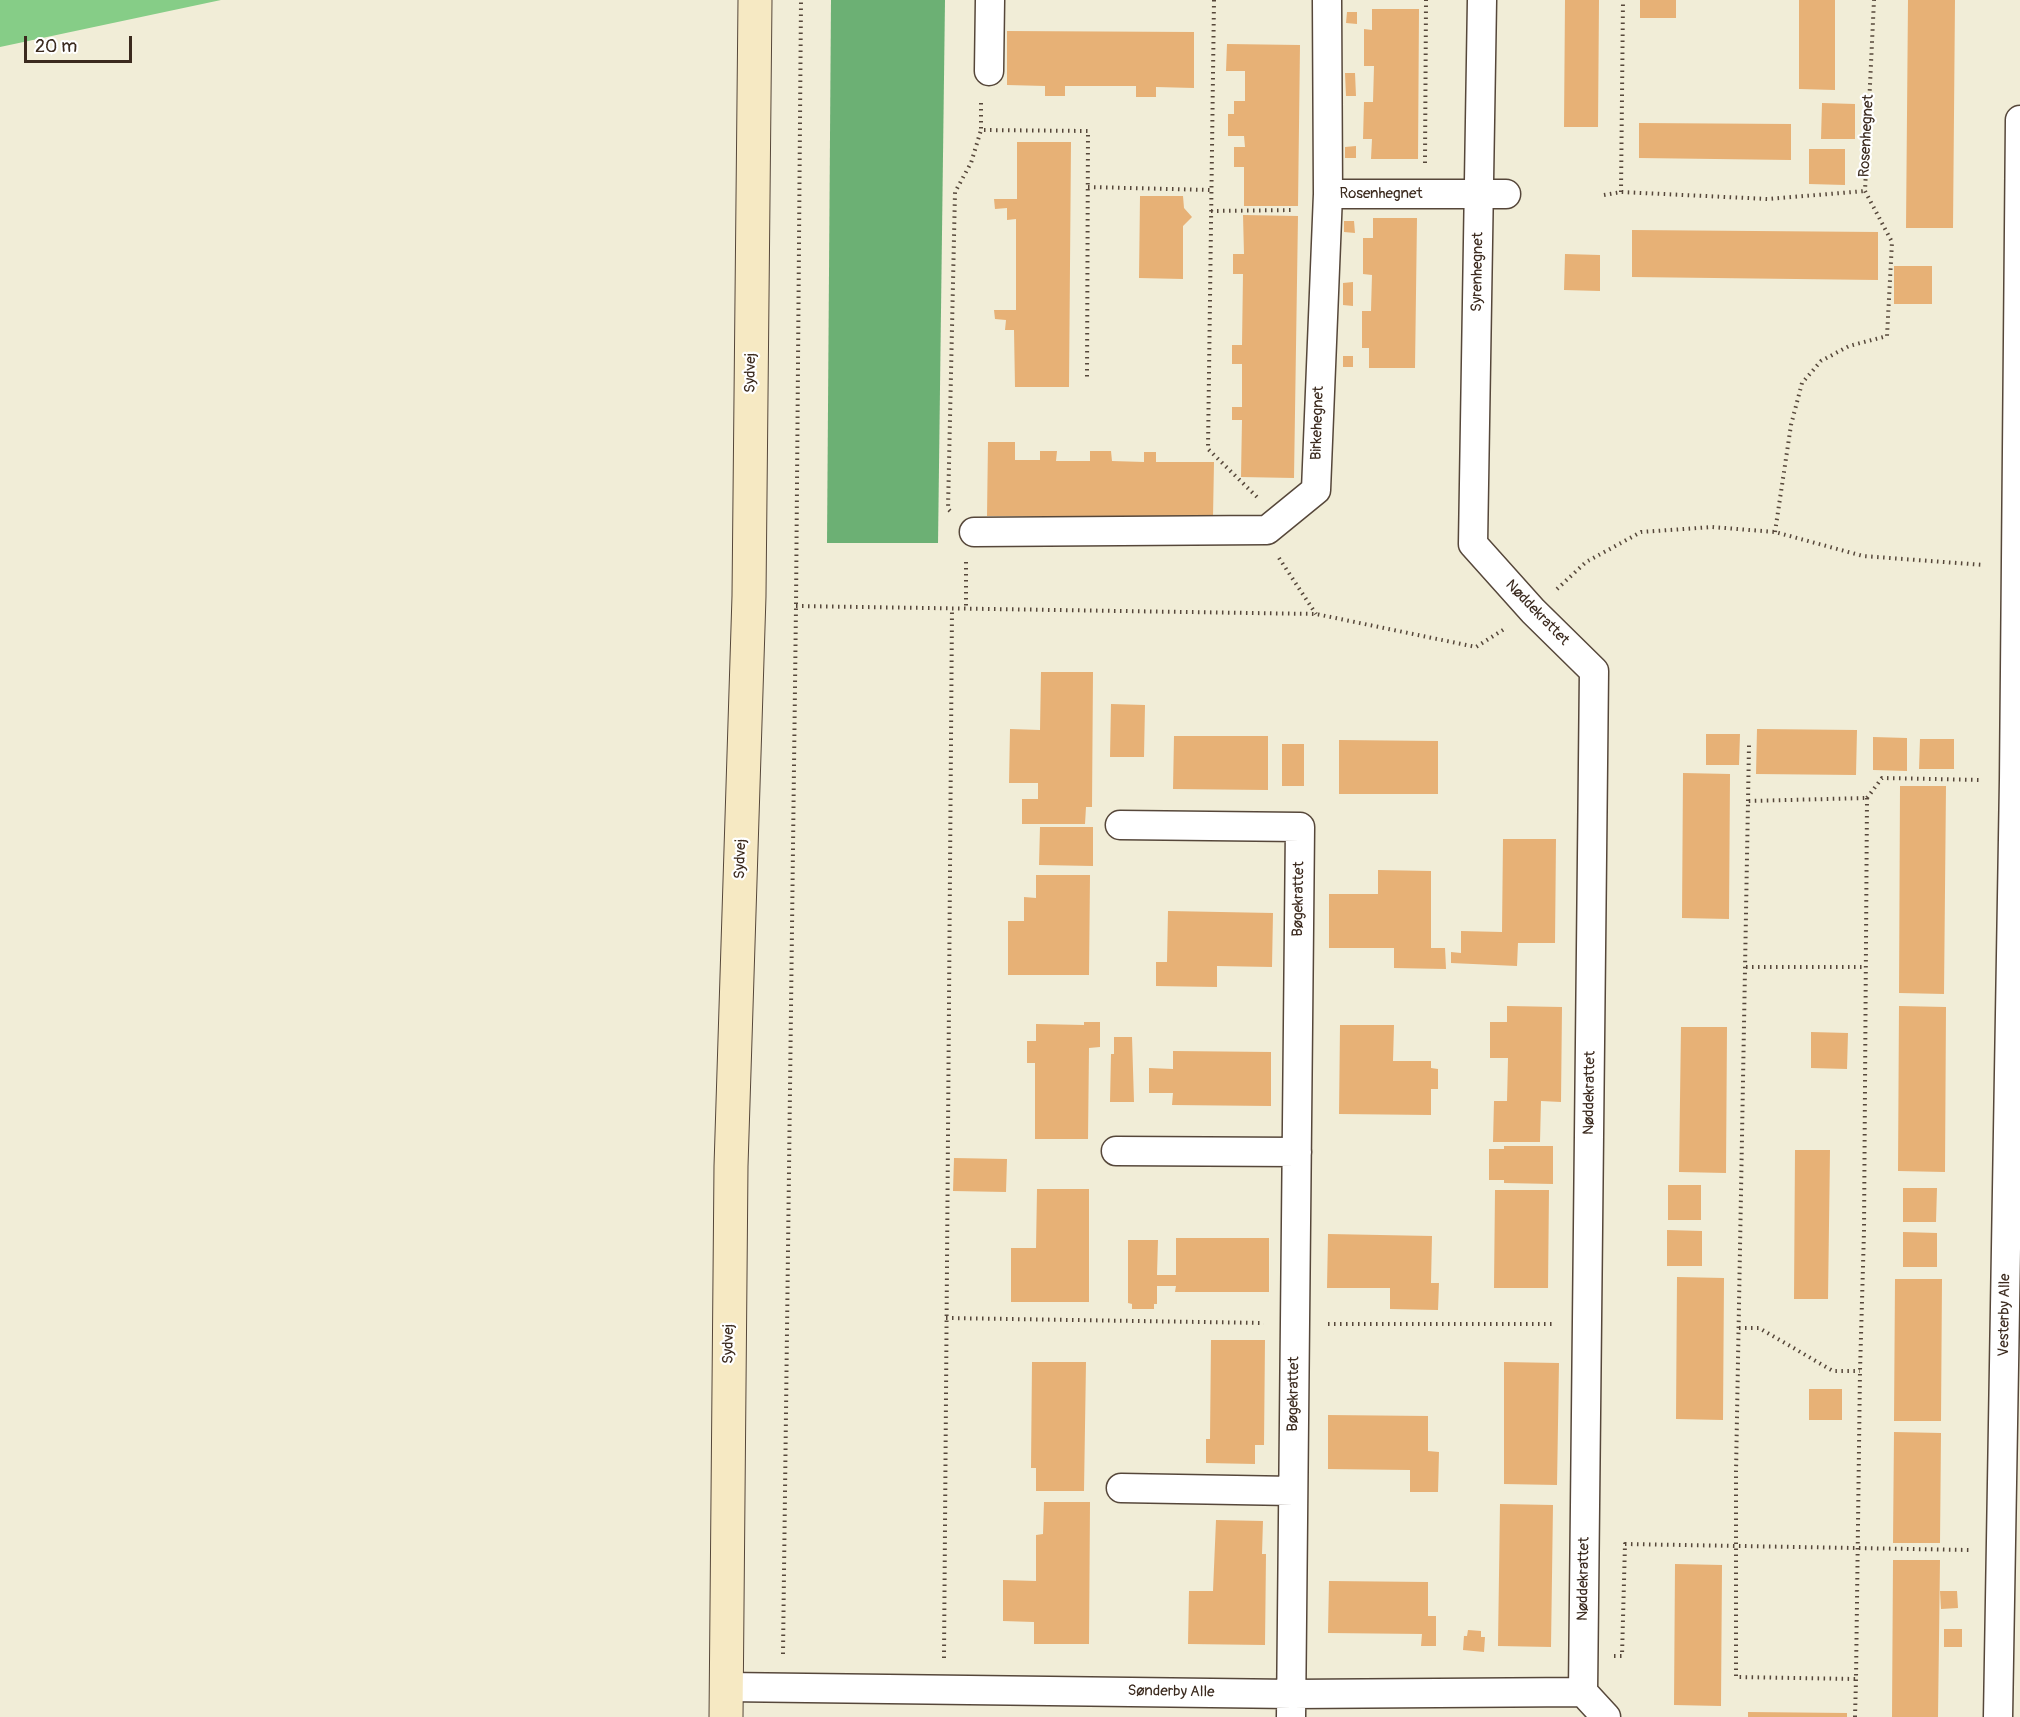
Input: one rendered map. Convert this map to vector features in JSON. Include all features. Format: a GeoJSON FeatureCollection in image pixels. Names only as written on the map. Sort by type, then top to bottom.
{"type":"FeatureCollection","features":[{"type":"Feature","properties":{"kind":"main road","name":"Sydvej"},"geometry":{"type":"LineString","coordinates":[[726,1702],[731,1166],[749,596],[755,0]]}},
{"type":"Feature","properties":{"kind":"street"},"geometry":{"type":"LineString","coordinates":[[989,71],[990,0]]}},
{"type":"Feature","properties":{"kind":"street","name":"Birkehegnet"},"geometry":{"type":"LineString","coordinates":[[1270,525],[1316,490],[1328,202],[1327,0]]}},
{"type":"Feature","properties":{"kind":"street","name":"Syrenhegnet"},"geometry":{"type":"LineString","coordinates":[[1473,544],[1493,194],[1482,0]]}},
{"type":"Feature","properties":{"kind":"street","name":"Vesterby Alle"},"geometry":{"type":"LineString","coordinates":[[1998,1717],[2014,780],[2020,120]]}},
{"type":"Feature","properties":{"kind":"street","name":"Rosenhegnet"},"geometry":{"type":"LineString","coordinates":[[1328,202],[1424,194],[1493,194]]}},
{"type":"Feature","properties":{"kind":"street"},"geometry":{"type":"LineString","coordinates":[[974,532],[1270,525]]}},
{"type":"Feature","properties":{"kind":"street","name":"Nøddekrattet"},"geometry":{"type":"LineString","coordinates":[[1473,544],[1533,611],[1594,671],[1583,1692]]}},
{"type":"Feature","properties":{"kind":"street","name":"Bøgekrattet"},"geometry":{"type":"LineString","coordinates":[[1120,825],[1300,826],[1292,1706]]}},
{"type":"Feature","properties":{"kind":"street"},"geometry":{"type":"LineString","coordinates":[[1116,1151],[1297,1152]]}},
{"type":"Feature","properties":{"kind":"street"},"geometry":{"type":"LineString","coordinates":[[1121,1488],[1293,1491]]}},
{"type":"Feature","properties":{"kind":"street","name":"Sønderby Alle"},"geometry":{"type":"LineString","coordinates":[[726,1702],[783,1688],[943,1690],[1292,1706],[1583,1692]]}},
{"type":"Feature","properties":{"kind":"street"},"geometry":{"type":"LineString","coordinates":[[1583,1692],[1606,1717]]}},
{"type":"Feature","properties":{"kind":"path"},"geometry":{"type":"LineString","coordinates":[[783,1688],[801,0]]}},
{"type":"Feature","properties":{"kind":"path"},"geometry":{"type":"LineString","coordinates":[[1214,0],[1208,449],[1270,525],[1316,614]]}},
{"type":"Feature","properties":{"kind":"path"},"geometry":{"type":"LineString","coordinates":[[1424,194],[1426,0]]}},
{"type":"Feature","properties":{"kind":"path"},"geometry":{"type":"LineString","coordinates":[[1621,192],[1623,0]]}},
{"type":"Feature","properties":{"kind":"path","name":"Rosenhegnet"},"geometry":{"type":"LineString","coordinates":[[1775,532],[1791,425],[1802,383],[1821,362],[1849,346],[1887,336],[1892,242],[1865,191],[1874,0]]}},
{"type":"Feature","properties":{"kind":"path"},"geometry":{"type":"LineString","coordinates":[[966,609],[965,541],[974,532],[948,509],[955,192],[971,163],[981,130],[981,79],[989,71]]}},
{"type":"Feature","properties":{"kind":"path"},"geometry":{"type":"LineString","coordinates":[[981,130],[1088,131],[1087,379]]}},
{"type":"Feature","properties":{"kind":"path"},"geometry":{"type":"LineString","coordinates":[[1088,187],[1211,190]]}},
{"type":"Feature","properties":{"kind":"path"},"geometry":{"type":"LineString","coordinates":[[1604,195],[1621,192],[1768,200],[1865,191]]}},
{"type":"Feature","properties":{"kind":"path"},"geometry":{"type":"LineString","coordinates":[[1211,211],[1328,202]]}},
{"type":"Feature","properties":{"kind":"path"},"geometry":{"type":"LineString","coordinates":[[796,606],[1316,614],[1476,647],[1533,611],[1586,562],[1641,532],[1712,527],[1775,532],[1863,556],[2015,567]]}},
{"type":"Feature","properties":{"kind":"path"},"geometry":{"type":"LineString","coordinates":[[943,1690],[952,609]]}},
{"type":"Feature","properties":{"kind":"path"},"geometry":{"type":"LineString","coordinates":[[1749,745],[1739,1328],[1736,1677],[1856,1679]]}},
{"type":"Feature","properties":{"kind":"path"},"geometry":{"type":"LineString","coordinates":[[1855,1717],[1864,1231],[1867,798],[1882,778],[2014,780]]}},
{"type":"Feature","properties":{"kind":"path"},"geometry":{"type":"LineString","coordinates":[[1748,801],[1867,798]]}},
{"type":"Feature","properties":{"kind":"path"},"geometry":{"type":"LineString","coordinates":[[1746,967],[1866,967]]}},
{"type":"Feature","properties":{"kind":"path"},"geometry":{"type":"LineString","coordinates":[[1739,1328],[1759,1328],[1833,1371],[1860,1371]]}},
{"type":"Feature","properties":{"kind":"path"},"geometry":{"type":"LineString","coordinates":[[1584,1656],[1622,1656],[1625,1544],[2001,1551]]}},
{"type":"Feature","properties":{"kind":"green space"},"geometry":{"type":"Polygon","coordinates":[[[0,0],[221,0],[0,47],[0,0]]]}},
{"type":"Feature","properties":{"kind":"green space"},"geometry":{"type":"Polygon","coordinates":[[[831,0],[945,0],[938,543],[827,543],[831,0]]]}},
{"type":"Feature","properties":{"kind":"building"},"geometry":{"type":"Polygon","coordinates":[[[1565,0],[1599,0],[1598,127],[1564,127],[1565,0]]]}},
{"type":"Feature","properties":{"kind":"building"},"geometry":{"type":"Polygon","coordinates":[[[1640,0],[1676,0],[1676,18],[1640,18],[1640,0]]]}},
{"type":"Feature","properties":{"kind":"building"},"geometry":{"type":"Polygon","coordinates":[[[1799,0],[1835,0],[1835,90],[1799,89],[1799,0]]]}},
{"type":"Feature","properties":{"kind":"building"},"geometry":{"type":"Polygon","coordinates":[[[1908,0],[1955,0],[1953,228],[1906,228],[1908,0]]]}},
{"type":"Feature","properties":{"kind":"building"},"geometry":{"type":"Polygon","coordinates":[[[1372,9],[1419,9],[1418,159],[1371,159],[1372,139],[1363,139],[1364,102],[1373,102],[1374,66],[1364,66],[1364,29],[1372,30],[1372,9]]]}},
{"type":"Feature","properties":{"kind":"building"},"geometry":{"type":"Polygon","coordinates":[[[1347,12],[1357,12],[1357,24],[1346,23],[1347,12]]]}},
{"type":"Feature","properties":{"kind":"building"},"geometry":{"type":"Polygon","coordinates":[[[1007,31],[1194,32],[1194,88],[1156,87],[1156,97],[1136,97],[1136,86],[1065,86],[1065,96],[1045,96],[1045,86],[1007,85],[1007,31]]]}},
{"type":"Feature","properties":{"kind":"building"},"geometry":{"type":"Polygon","coordinates":[[[1227,44],[1300,45],[1298,206],[1244,206],[1244,167],[1234,167],[1234,147],[1245,147],[1244,136],[1228,136],[1228,114],[1234,114],[1234,101],[1245,101],[1245,71],[1226,71],[1227,44]]]}},
{"type":"Feature","properties":{"kind":"building"},"geometry":{"type":"Polygon","coordinates":[[[1345,73],[1355,73],[1356,96],[1346,96],[1345,73]]]}},
{"type":"Feature","properties":{"kind":"building"},"geometry":{"type":"Polygon","coordinates":[[[1822,103],[1855,104],[1855,139],[1821,139],[1822,103]]]}},
{"type":"Feature","properties":{"kind":"building"},"geometry":{"type":"Polygon","coordinates":[[[1639,123],[1791,124],[1791,160],[1639,158],[1639,123]]]}},
{"type":"Feature","properties":{"kind":"building"},"geometry":{"type":"Polygon","coordinates":[[[1017,142],[1071,142],[1069,387],[1015,387],[1014,330],[1005,330],[1006,320],[995,319],[994,310],[1016,310],[1016,219],[1007,220],[1007,208],[995,209],[994,199],[1017,199],[1017,142]]]}},
{"type":"Feature","properties":{"kind":"building"},"geometry":{"type":"Polygon","coordinates":[[[1356,146],[1356,158],[1345,158],[1345,147],[1356,146]]]}},
{"type":"Feature","properties":{"kind":"building"},"geometry":{"type":"Polygon","coordinates":[[[1809,149],[1845,149],[1845,185],[1809,184],[1809,149]]]}},
{"type":"Feature","properties":{"kind":"building"},"geometry":{"type":"Polygon","coordinates":[[[1140,196],[1183,196],[1184,208],[1192,217],[1183,226],[1183,279],[1139,278],[1140,196]]]}},
{"type":"Feature","properties":{"kind":"building"},"geometry":{"type":"Polygon","coordinates":[[[1243,215],[1298,216],[1294,478],[1241,477],[1242,420],[1232,420],[1232,407],[1242,407],[1242,364],[1232,364],[1232,345],[1242,345],[1243,274],[1233,274],[1233,254],[1244,254],[1243,215]]]}},
{"type":"Feature","properties":{"kind":"building"},"geometry":{"type":"Polygon","coordinates":[[[1373,218],[1417,218],[1415,368],[1369,368],[1369,348],[1362,348],[1362,311],[1371,311],[1372,275],[1363,274],[1363,238],[1373,238],[1373,218]]]}},
{"type":"Feature","properties":{"kind":"building"},"geometry":{"type":"Polygon","coordinates":[[[1344,221],[1354,221],[1355,233],[1344,232],[1344,221]]]}},
{"type":"Feature","properties":{"kind":"building"},"geometry":{"type":"Polygon","coordinates":[[[1632,230],[1878,232],[1878,280],[1632,277],[1632,230]]]}},
{"type":"Feature","properties":{"kind":"building"},"geometry":{"type":"Polygon","coordinates":[[[1565,254],[1600,255],[1600,291],[1564,290],[1565,254]]]}},
{"type":"Feature","properties":{"kind":"building"},"geometry":{"type":"Polygon","coordinates":[[[1894,266],[1932,266],[1932,304],[1894,304],[1894,266]]]}},
{"type":"Feature","properties":{"kind":"building"},"geometry":{"type":"Polygon","coordinates":[[[1353,282],[1353,306],[1343,305],[1343,283],[1353,282]]]}},
{"type":"Feature","properties":{"kind":"building"},"geometry":{"type":"Polygon","coordinates":[[[1343,356],[1353,356],[1353,367],[1343,367],[1343,356]]]}},
{"type":"Feature","properties":{"kind":"building"},"geometry":{"type":"Polygon","coordinates":[[[988,442],[1015,442],[1015,460],[1040,460],[1040,451],[1057,451],[1056,461],[1090,461],[1090,451],[1111,451],[1112,461],[1144,462],[1144,452],[1156,452],[1156,462],[1214,462],[1213,517],[987,516],[988,442]]]}},
{"type":"Feature","properties":{"kind":"building"},"geometry":{"type":"Polygon","coordinates":[[[1041,672],[1093,672],[1092,807],[1086,807],[1085,824],[1022,824],[1022,799],[1038,799],[1038,783],[1009,783],[1010,729],[1040,730],[1041,672]]]}},
{"type":"Feature","properties":{"kind":"building"},"geometry":{"type":"Polygon","coordinates":[[[1111,704],[1145,705],[1144,757],[1110,757],[1111,704]]]}},
{"type":"Feature","properties":{"kind":"building"},"geometry":{"type":"Polygon","coordinates":[[[1757,729],[1857,730],[1856,775],[1756,774],[1757,729]]]}},
{"type":"Feature","properties":{"kind":"building"},"geometry":{"type":"Polygon","coordinates":[[[1706,734],[1740,734],[1739,765],[1706,765],[1706,734]]]}},
{"type":"Feature","properties":{"kind":"building"},"geometry":{"type":"Polygon","coordinates":[[[1174,736],[1268,736],[1268,790],[1173,789],[1174,736]]]}},
{"type":"Feature","properties":{"kind":"building"},"geometry":{"type":"Polygon","coordinates":[[[1873,737],[1907,738],[1907,771],[1873,770],[1873,737]]]}},
{"type":"Feature","properties":{"kind":"building"},"geometry":{"type":"Polygon","coordinates":[[[1920,739],[1954,739],[1954,769],[1919,769],[1920,739]]]}},
{"type":"Feature","properties":{"kind":"building"},"geometry":{"type":"Polygon","coordinates":[[[1339,740],[1438,741],[1438,794],[1339,794],[1339,740]]]}},
{"type":"Feature","properties":{"kind":"building"},"geometry":{"type":"Polygon","coordinates":[[[1282,744],[1304,744],[1304,786],[1282,786],[1282,744]]]}},
{"type":"Feature","properties":{"kind":"building"},"geometry":{"type":"Polygon","coordinates":[[[1683,773],[1730,774],[1729,919],[1682,918],[1683,773]]]}},
{"type":"Feature","properties":{"kind":"building"},"geometry":{"type":"Polygon","coordinates":[[[1900,786],[1946,786],[1944,994],[1899,993],[1900,786]]]}},
{"type":"Feature","properties":{"kind":"building"},"geometry":{"type":"Polygon","coordinates":[[[1040,827],[1093,827],[1093,866],[1039,865],[1040,827]]]}},
{"type":"Feature","properties":{"kind":"building"},"geometry":{"type":"Polygon","coordinates":[[[1503,839],[1556,839],[1555,943],[1518,943],[1517,966],[1451,963],[1451,952],[1461,953],[1461,931],[1502,932],[1503,839]]]}},
{"type":"Feature","properties":{"kind":"building"},"geometry":{"type":"Polygon","coordinates":[[[1378,870],[1431,871],[1431,948],[1445,948],[1446,969],[1394,968],[1394,948],[1329,948],[1329,894],[1378,894],[1378,870]]]}},
{"type":"Feature","properties":{"kind":"building"},"geometry":{"type":"Polygon","coordinates":[[[1036,875],[1090,875],[1089,975],[1008,975],[1008,921],[1024,921],[1024,897],[1036,898],[1036,875]]]}},
{"type":"Feature","properties":{"kind":"building"},"geometry":{"type":"Polygon","coordinates":[[[1168,911],[1273,913],[1272,967],[1217,966],[1217,987],[1156,986],[1156,962],[1167,962],[1168,911]]]}},
{"type":"Feature","properties":{"kind":"building"},"geometry":{"type":"Polygon","coordinates":[[[1507,1006],[1562,1007],[1561,1102],[1541,1101],[1540,1142],[1493,1142],[1494,1101],[1507,1101],[1508,1058],[1490,1058],[1490,1022],[1507,1022],[1507,1006]]]}},
{"type":"Feature","properties":{"kind":"building"},"geometry":{"type":"Polygon","coordinates":[[[1899,1006],[1946,1007],[1945,1172],[1898,1171],[1899,1006]]]}},
{"type":"Feature","properties":{"kind":"building"},"geometry":{"type":"Polygon","coordinates":[[[1084,1022],[1100,1022],[1100,1047],[1089,1048],[1088,1139],[1035,1139],[1035,1063],[1027,1063],[1027,1041],[1036,1041],[1036,1024],[1084,1025],[1084,1022]]]}},
{"type":"Feature","properties":{"kind":"building"},"geometry":{"type":"Polygon","coordinates":[[[1340,1025],[1394,1025],[1393,1061],[1431,1061],[1431,1068],[1438,1069],[1438,1089],[1431,1089],[1431,1115],[1339,1114],[1340,1025]]]}},
{"type":"Feature","properties":{"kind":"building"},"geometry":{"type":"Polygon","coordinates":[[[1681,1027],[1727,1027],[1726,1173],[1679,1172],[1681,1027]]]}},
{"type":"Feature","properties":{"kind":"building"},"geometry":{"type":"Polygon","coordinates":[[[1811,1032],[1848,1033],[1847,1069],[1811,1068],[1811,1032]]]}},
{"type":"Feature","properties":{"kind":"building"},"geometry":{"type":"Polygon","coordinates":[[[1114,1037],[1132,1037],[1134,1102],[1110,1102],[1111,1054],[1114,1054],[1114,1037]]]}},
{"type":"Feature","properties":{"kind":"building"},"geometry":{"type":"Polygon","coordinates":[[[1173,1051],[1271,1052],[1271,1106],[1172,1105],[1173,1093],[1149,1093],[1149,1068],[1173,1069],[1173,1051]]]}},
{"type":"Feature","properties":{"kind":"building"},"geometry":{"type":"Polygon","coordinates":[[[1504,1146],[1553,1146],[1553,1184],[1504,1183],[1504,1180],[1489,1180],[1489,1149],[1504,1149],[1504,1146]]]}},
{"type":"Feature","properties":{"kind":"building"},"geometry":{"type":"Polygon","coordinates":[[[1795,1150],[1830,1150],[1828,1299],[1794,1299],[1795,1150]]]}},
{"type":"Feature","properties":{"kind":"building"},"geometry":{"type":"Polygon","coordinates":[[[954,1158],[1007,1159],[1006,1192],[953,1191],[954,1158]]]}},
{"type":"Feature","properties":{"kind":"building"},"geometry":{"type":"Polygon","coordinates":[[[1668,1185],[1701,1185],[1701,1220],[1668,1220],[1668,1185]]]}},
{"type":"Feature","properties":{"kind":"building"},"geometry":{"type":"Polygon","coordinates":[[[1903,1188],[1937,1188],[1936,1222],[1903,1222],[1903,1188]]]}},
{"type":"Feature","properties":{"kind":"building"},"geometry":{"type":"Polygon","coordinates":[[[1037,1189],[1089,1189],[1089,1302],[1011,1302],[1011,1248],[1036,1248],[1037,1189]]]}},
{"type":"Feature","properties":{"kind":"building"},"geometry":{"type":"Polygon","coordinates":[[[1495,1190],[1549,1190],[1548,1288],[1494,1288],[1495,1190]]]}},
{"type":"Feature","properties":{"kind":"building"},"geometry":{"type":"Polygon","coordinates":[[[1667,1230],[1702,1231],[1702,1266],[1667,1266],[1667,1230]]]}},
{"type":"Feature","properties":{"kind":"building"},"geometry":{"type":"Polygon","coordinates":[[[1903,1232],[1937,1233],[1937,1267],[1903,1267],[1903,1232]]]}},
{"type":"Feature","properties":{"kind":"building"},"geometry":{"type":"Polygon","coordinates":[[[1328,1234],[1432,1236],[1431,1283],[1439,1283],[1438,1310],[1390,1309],[1390,1288],[1327,1288],[1328,1234]]]}},
{"type":"Feature","properties":{"kind":"building"},"geometry":{"type":"Polygon","coordinates":[[[1176,1238],[1269,1238],[1269,1292],[1175,1292],[1176,1286],[1157,1286],[1157,1304],[1154,1304],[1154,1309],[1132,1309],[1132,1304],[1128,1303],[1128,1240],[1158,1240],[1157,1275],[1176,1275],[1176,1238]]]}},
{"type":"Feature","properties":{"kind":"building"},"geometry":{"type":"Polygon","coordinates":[[[1677,1277],[1724,1278],[1723,1420],[1676,1419],[1677,1277]]]}},
{"type":"Feature","properties":{"kind":"building"},"geometry":{"type":"Polygon","coordinates":[[[1895,1279],[1942,1279],[1941,1421],[1894,1421],[1895,1279]]]}},
{"type":"Feature","properties":{"kind":"building"},"geometry":{"type":"Polygon","coordinates":[[[1211,1340],[1265,1340],[1264,1445],[1255,1445],[1255,1464],[1206,1463],[1206,1439],[1210,1439],[1211,1340]]]}},
{"type":"Feature","properties":{"kind":"building"},"geometry":{"type":"Polygon","coordinates":[[[1032,1362],[1086,1362],[1084,1491],[1036,1491],[1036,1468],[1031,1468],[1032,1362]]]}},
{"type":"Feature","properties":{"kind":"building"},"geometry":{"type":"Polygon","coordinates":[[[1504,1362],[1559,1363],[1557,1485],[1504,1484],[1504,1362]]]}},
{"type":"Feature","properties":{"kind":"building"},"geometry":{"type":"Polygon","coordinates":[[[1809,1389],[1842,1389],[1842,1420],[1809,1420],[1809,1389]]]}},
{"type":"Feature","properties":{"kind":"building"},"geometry":{"type":"Polygon","coordinates":[[[1328,1415],[1428,1416],[1428,1451],[1439,1452],[1438,1492],[1410,1492],[1410,1470],[1328,1469],[1328,1415]]]}},
{"type":"Feature","properties":{"kind":"building"},"geometry":{"type":"Polygon","coordinates":[[[1894,1432],[1941,1433],[1940,1543],[1893,1543],[1894,1432]]]}},
{"type":"Feature","properties":{"kind":"building"},"geometry":{"type":"Polygon","coordinates":[[[1044,1502],[1090,1502],[1089,1644],[1034,1644],[1034,1622],[1003,1621],[1003,1580],[1036,1581],[1036,1535],[1043,1534],[1044,1502]]]}},
{"type":"Feature","properties":{"kind":"building"},"geometry":{"type":"Polygon","coordinates":[[[1500,1504],[1553,1505],[1551,1647],[1498,1646],[1500,1504]]]}},
{"type":"Feature","properties":{"kind":"building"},"geometry":{"type":"Polygon","coordinates":[[[1216,1520],[1263,1521],[1262,1554],[1266,1554],[1265,1645],[1188,1644],[1189,1591],[1213,1591],[1216,1520]]]}},
{"type":"Feature","properties":{"kind":"building"},"geometry":{"type":"Polygon","coordinates":[[[1893,1560],[1940,1560],[1938,1717],[1892,1717],[1893,1560]]]}},
{"type":"Feature","properties":{"kind":"building"},"geometry":{"type":"Polygon","coordinates":[[[1675,1564],[1722,1565],[1721,1706],[1674,1705],[1675,1564]]]}},
{"type":"Feature","properties":{"kind":"building"},"geometry":{"type":"Polygon","coordinates":[[[1329,1581],[1428,1582],[1428,1616],[1436,1616],[1436,1646],[1421,1646],[1422,1634],[1328,1633],[1329,1581]]]}},
{"type":"Feature","properties":{"kind":"building"},"geometry":{"type":"Polygon","coordinates":[[[1940,1591],[1957,1591],[1958,1608],[1941,1609],[1940,1591]]]}},
{"type":"Feature","properties":{"kind":"building"},"geometry":{"type":"Polygon","coordinates":[[[1944,1629],[1962,1629],[1962,1647],[1944,1647],[1944,1629]]]}},
{"type":"Feature","properties":{"kind":"building"},"geometry":{"type":"Polygon","coordinates":[[[1468,1630],[1481,1631],[1481,1637],[1485,1637],[1484,1652],[1463,1650],[1464,1636],[1467,1636],[1468,1630]]]}},
{"type":"Feature","properties":{"kind":"building"},"geometry":{"type":"Polygon","coordinates":[[[1748,1712],[1847,1713],[1847,1717],[1748,1717],[1748,1712]]]}}]}
